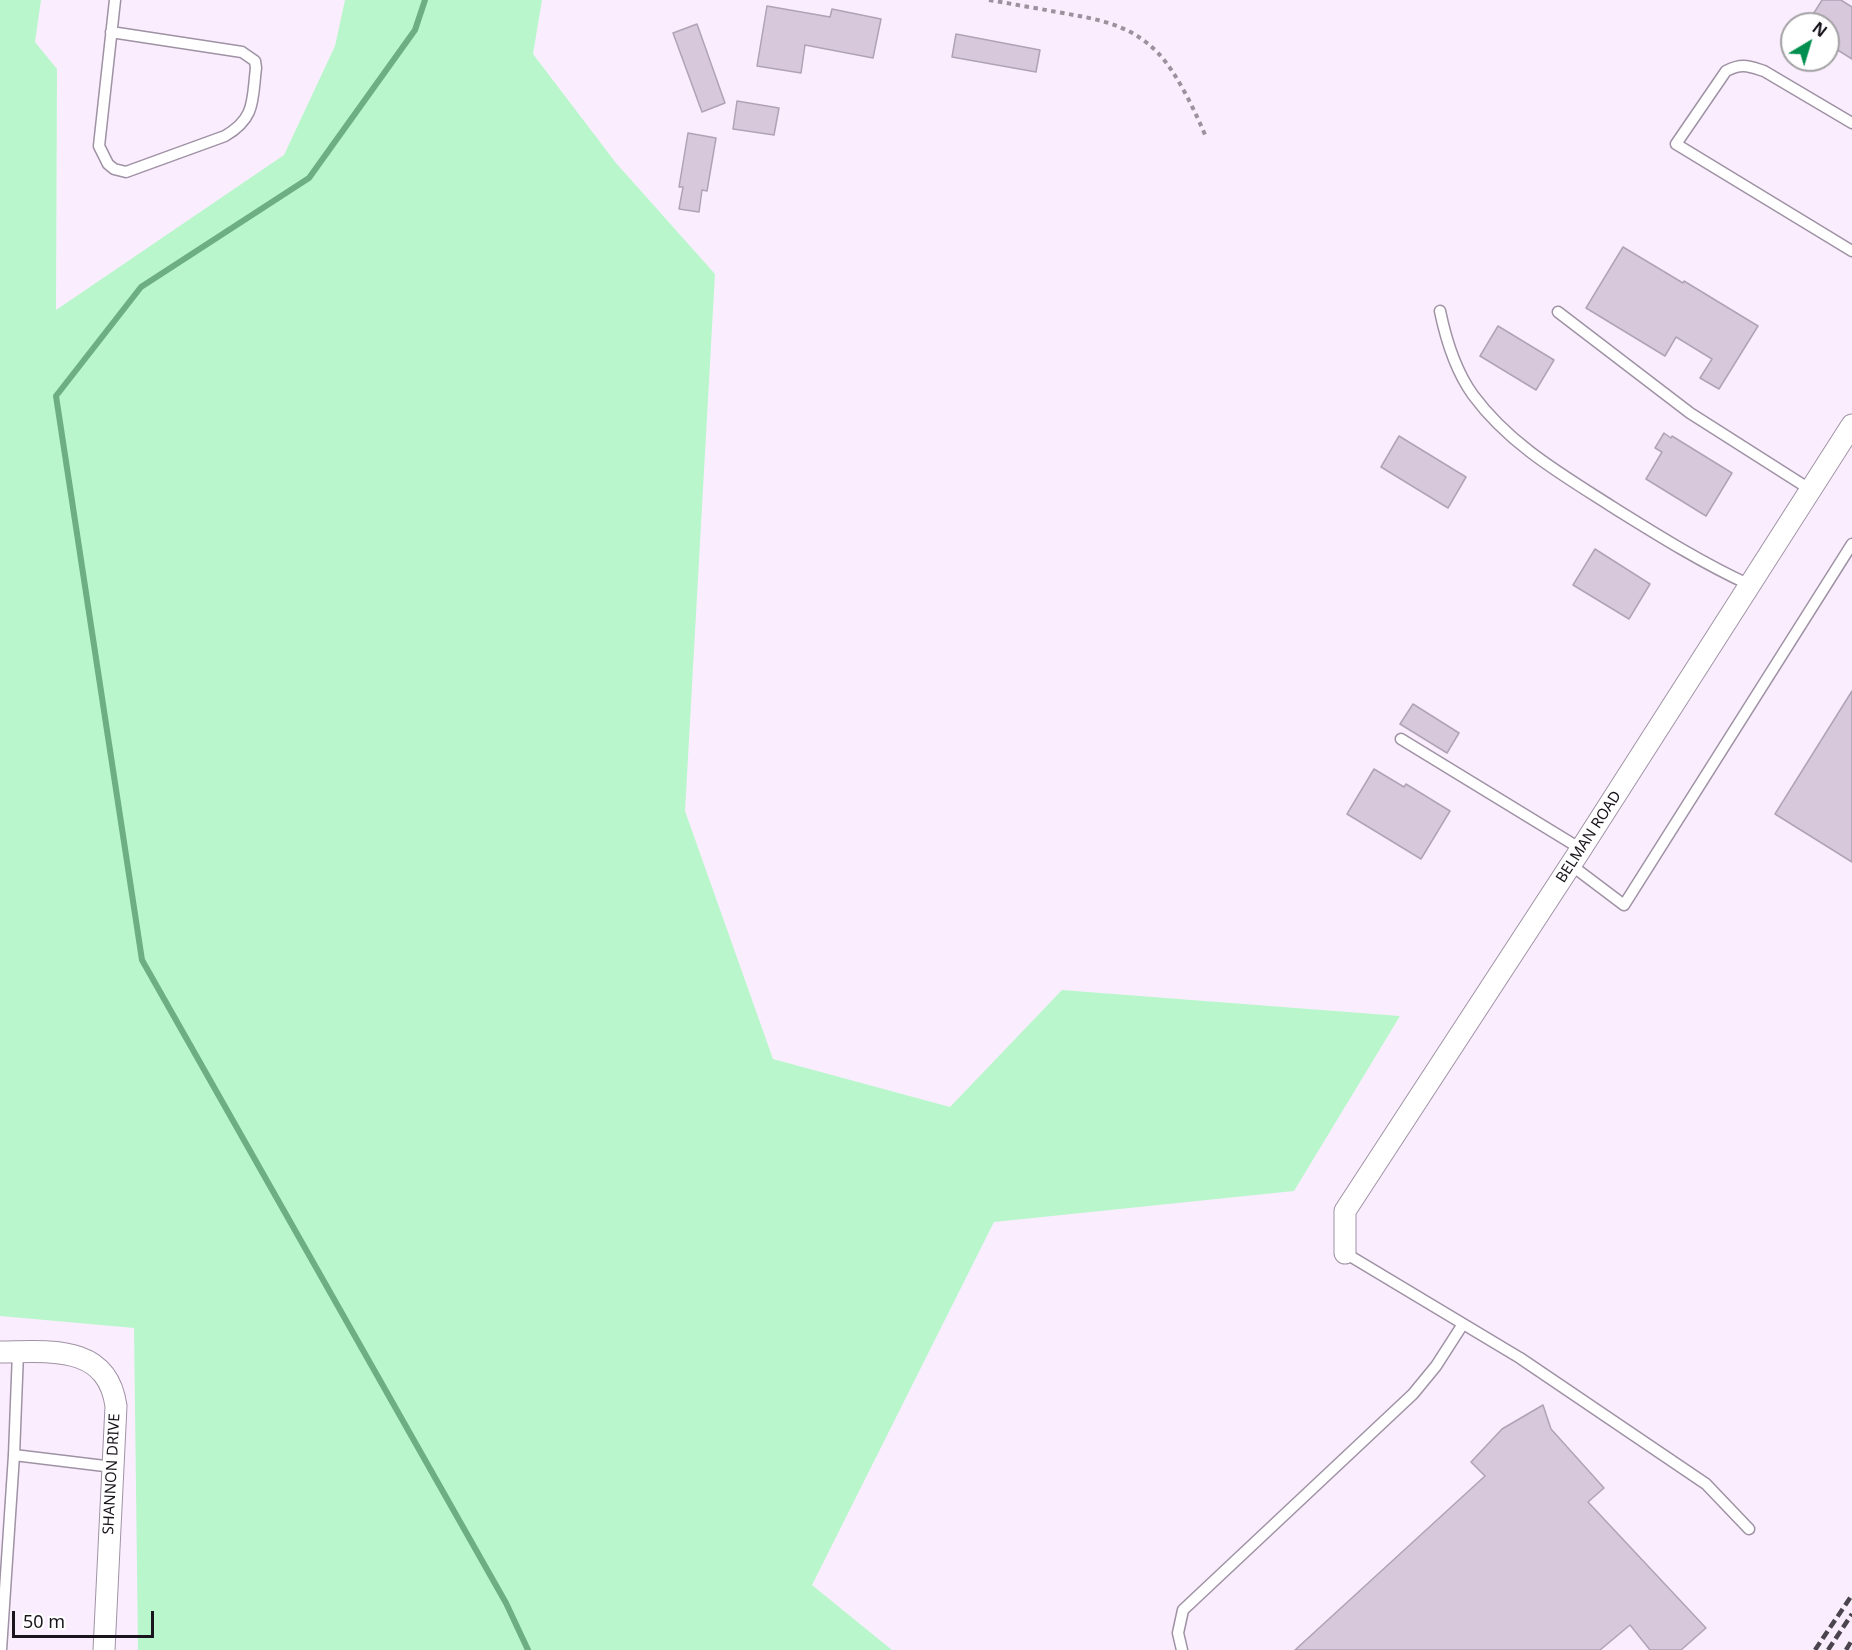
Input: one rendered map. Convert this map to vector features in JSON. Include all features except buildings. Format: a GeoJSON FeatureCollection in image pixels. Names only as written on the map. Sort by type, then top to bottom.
{"type":"FeatureCollection","features":[{"type":"Feature","properties":{"kind":"street","name":"BELMAN ROAD"},"geometry":{"type":"LineString","coordinates":[[1345,1253],[1345,1211],[1576,857],[1852,425]]}},
{"type":"Feature","properties":{"kind":"street","name":"SHANNON DRIVE"},"geometry":{"type":"LineString","coordinates":[[9,1352],[70,1354],[86,1359],[99,1369],[109,1382],[115,1397],[104,1650]]}},
{"type":"Feature","properties":{"kind":"lane"},"geometry":{"type":"LineString","coordinates":[[111,32],[242,52],[250,57],[255,61],[256,68],[251,109],[245,121],[225,136],[195,147],[126,172],[114,169],[104,158],[99,146],[111,32],[115,0]]}},
{"type":"Feature","properties":{"kind":"lane"},"geometry":{"type":"LineString","coordinates":[[1852,123],[1764,71],[1749,66],[1737,66],[1726,71],[1676,144],[1852,251]]}},
{"type":"Feature","properties":{"kind":"lane"},"geometry":{"type":"LineString","coordinates":[[1440,310],[1446,340],[1471,393],[1490,416],[1518,443],[1549,467],[1643,526],[1716,570],[1750,585]]}},
{"type":"Feature","properties":{"kind":"lane"},"geometry":{"type":"LineString","coordinates":[[1558,312],[1690,413],[1811,489]]}},
{"type":"Feature","properties":{"kind":"lane"},"geometry":{"type":"LineString","coordinates":[[1401,739],[1576,857],[1624,905],[1852,544]]}},
{"type":"Feature","properties":{"kind":"lane"},"geometry":{"type":"LineString","coordinates":[[1345,1253],[1520,1358],[1706,1484],[1749,1529]]}},
{"type":"Feature","properties":{"kind":"lane"},"geometry":{"type":"LineString","coordinates":[[1182,1650],[1178,1633],[1183,1610],[1413,1394],[1436,1366],[1463,1324]]}},
{"type":"Feature","properties":{"kind":"lane"},"geometry":{"type":"LineString","coordinates":[[1,1650],[14,1455],[9,1352]]}},
{"type":"Feature","properties":{"kind":"lane"},"geometry":{"type":"LineString","coordinates":[[14,1455],[113,1467]]}},
{"type":"Feature","properties":{"kind":"path"},"geometry":{"type":"LineString","coordinates":[[989,0],[1106,21],[1127,29],[1159,54],[1196,113],[1206,137]]}},
{"type":"Feature","properties":{"kind":"green space"},"geometry":{"type":"Polygon","coordinates":[[[0,0],[41,0],[35,42],[57,69],[56,310],[284,155],[335,46],[345,0],[542,0],[533,54],[616,163],[715,274],[685,811],[773,1059],[950,1107],[1062,990],[1400,1016],[1294,1191],[994,1222],[812,1585],[892,1650],[138,1650],[134,1328],[0,1316],[0,0]]]}},
{"type":"Feature","properties":{"kind":"waterway"},"geometry":{"type":"LineString","coordinates":[[425,0],[415,30],[309,178],[141,287],[56,396],[142,960],[506,1603],[528,1650]]}},
{"type":"Feature","properties":{"kind":"railway"},"geometry":{"type":"LineString","coordinates":[[1815,1650],[1852,1595]]}},
{"type":"Feature","properties":{"kind":"railway"},"geometry":{"type":"LineString","coordinates":[[1828,1650],[1852,1614]]}},
{"type":"Feature","properties":{"kind":"railway"},"geometry":{"type":"LineString","coordinates":[[1846,1650],[1852,1640]]}}]}
